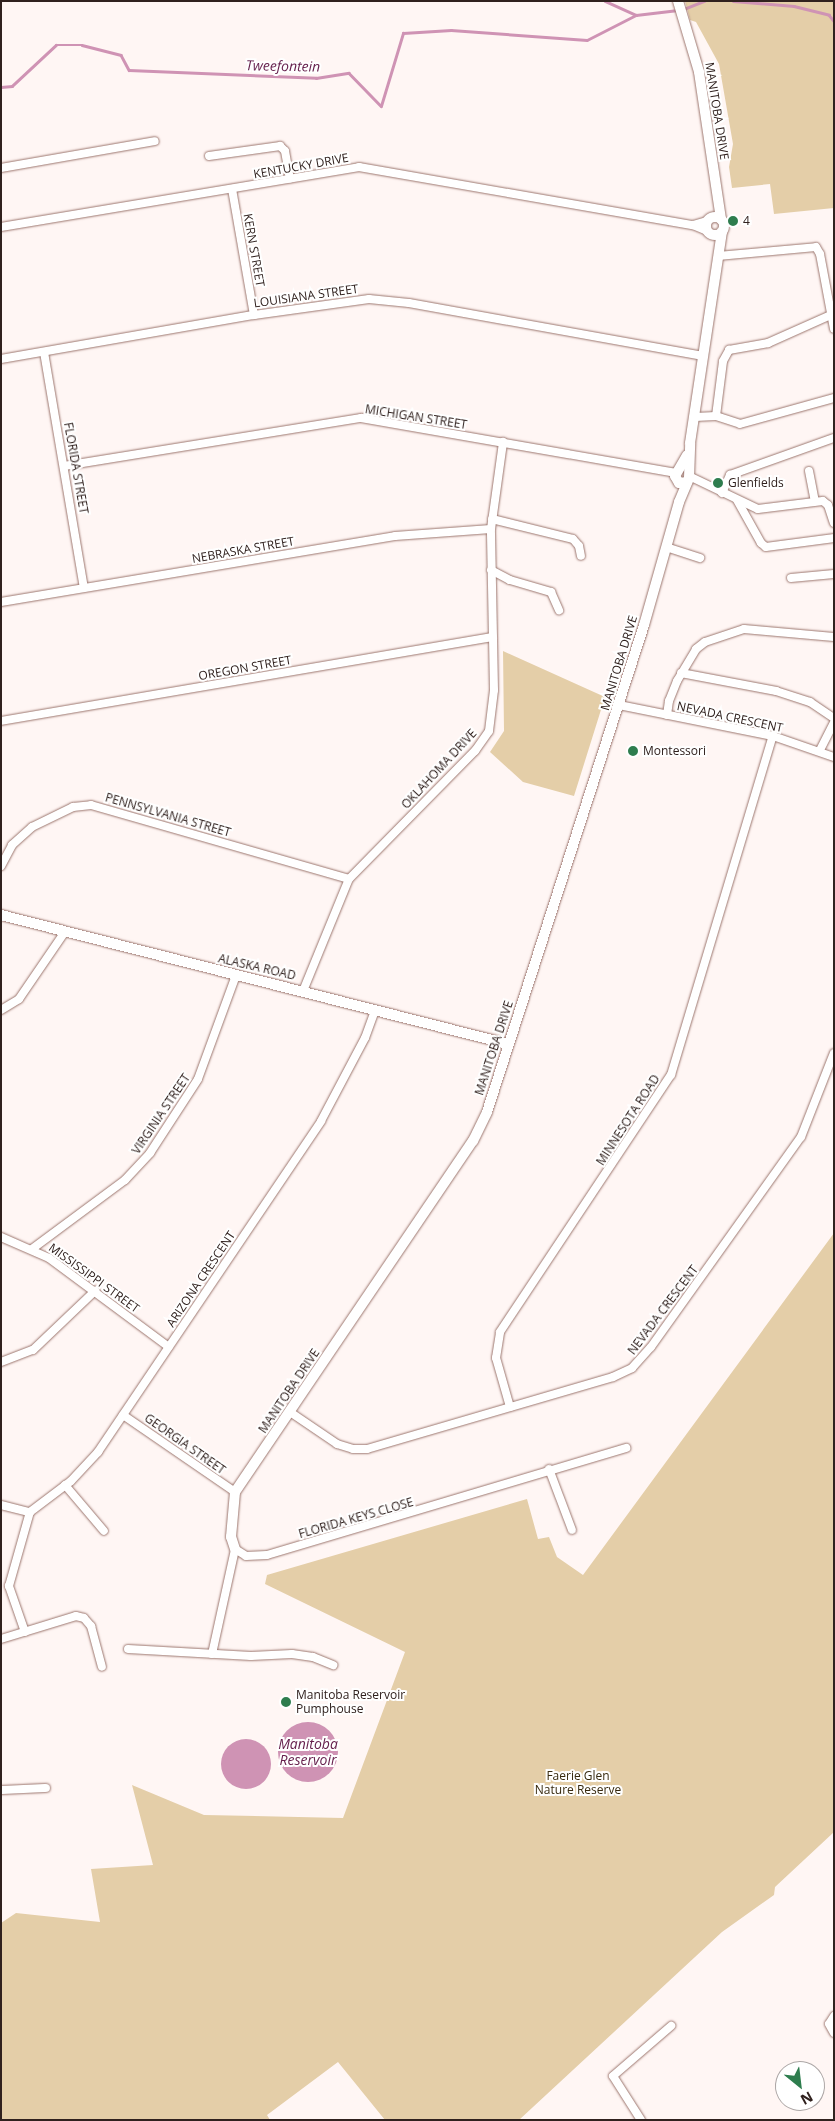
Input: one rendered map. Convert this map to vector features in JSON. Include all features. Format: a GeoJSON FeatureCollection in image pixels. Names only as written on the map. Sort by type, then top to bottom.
{"type":"FeatureCollection","features":[{"type":"Feature","properties":{"kind":"street","name":"MANITOBA DRIVE"},"geometry":{"type":"LineString","coordinates":[[678,1],[701,80],[716,198],[720,219],[724,225],[711,227],[716,198]]}},
{"type":"Feature","properties":{"kind":"street"},"geometry":{"type":"LineString","coordinates":[[1,168],[155,141]]}},
{"type":"Feature","properties":{"kind":"street"},"geometry":{"type":"LineString","coordinates":[[209,156],[280,146],[285,151],[290,178]]}},
{"type":"Feature","properties":{"kind":"street","name":"KENTUCKY DRIVE"},"geometry":{"type":"LineString","coordinates":[[1,227],[290,178],[354,168],[376,168],[711,227]]}},
{"type":"Feature","properties":{"kind":"street","name":"KERN STREET"},"geometry":{"type":"LineString","coordinates":[[232,188],[254,315]]}},
{"type":"Feature","properties":{"kind":"street"},"geometry":{"type":"LineString","coordinates":[[683,476],[690,450],[718,256],[711,227]]}},
{"type":"Feature","properties":{"kind":"street"},"geometry":{"type":"LineString","coordinates":[[718,256],[816,247],[820,254],[834,330]]}},
{"type":"Feature","properties":{"kind":"street","name":"LOUISIANA STREET"},"geometry":{"type":"LineString","coordinates":[[1,359],[254,315],[355,300],[382,300],[703,356]]}},
{"type":"Feature","properties":{"kind":"street"},"geometry":{"type":"LineString","coordinates":[[716,416],[723,361],[729,350],[774,341],[831,316]]}},
{"type":"Feature","properties":{"kind":"street","name":"FLORIDA STREET"},"geometry":{"type":"LineString","coordinates":[[44,352],[84,588]]}},
{"type":"Feature","properties":{"kind":"street"},"geometry":{"type":"LineString","coordinates":[[695,417],[716,416],[740,424],[834,398]]}},
{"type":"Feature","properties":{"kind":"street","name":"MICHIGAN STREET"},"geometry":{"type":"LineString","coordinates":[[64,466],[361,418],[503,442],[683,476],[758,508],[815,502]]}},
{"type":"Feature","properties":{"kind":"street"},"geometry":{"type":"LineString","coordinates":[[722,493],[730,476],[834,438]]}},
{"type":"Feature","properties":{"kind":"street","name":"OKLAHOMA DRIVE"},"geometry":{"type":"LineString","coordinates":[[303,990],[349,880],[487,736],[494,708],[491,530],[503,442]]}},
{"type":"Feature","properties":{"kind":"street"},"geometry":{"type":"LineString","coordinates":[[809,471],[815,502],[823,501],[831,506],[834,523]]}},
{"type":"Feature","properties":{"kind":"street","name":"MANITOBA DRIVE"},"geometry":{"type":"LineString","coordinates":[[235,1492],[477,1134],[619,705],[679,502],[683,476]]}},
{"type":"Feature","properties":{"kind":"street"},"geometry":{"type":"LineString","coordinates":[[737,500],[761,543],[766,546],[834,538]]}},
{"type":"Feature","properties":{"kind":"street"},"geometry":{"type":"LineString","coordinates":[[492,519],[573,539],[579,546],[581,556]]}},
{"type":"Feature","properties":{"kind":"street","name":"NEBRASKA STREET"},"geometry":{"type":"LineString","coordinates":[[1,602],[395,536],[491,530]]}},
{"type":"Feature","properties":{"kind":"street"},"geometry":{"type":"LineString","coordinates":[[666,547],[700,558]]}},
{"type":"Feature","properties":{"kind":"street"},"geometry":{"type":"LineString","coordinates":[[491,570],[510,580],[551,592],[558,610]]}},
{"type":"Feature","properties":{"kind":"street"},"geometry":{"type":"LineString","coordinates":[[791,578],[834,574]]}},
{"type":"Feature","properties":{"kind":"street"},"geometry":{"type":"LineString","coordinates":[[667,715],[669,701],[681,673],[700,645],[735,630],[834,637]]}},
{"type":"Feature","properties":{"kind":"street","name":"OREGON STREET"},"geometry":{"type":"LineString","coordinates":[[1,721],[493,637]]}},
{"type":"Feature","properties":{"kind":"street"},"geometry":{"type":"LineString","coordinates":[[681,673],[776,691],[810,702],[834,718]]}},
{"type":"Feature","properties":{"kind":"street","name":"NEVADA CRESCENT"},"geometry":{"type":"LineString","coordinates":[[619,705],[773,736],[820,750],[834,757]]}},
{"type":"Feature","properties":{"kind":"street"},"geometry":{"type":"LineString","coordinates":[[820,750],[834,722]]}},
{"type":"Feature","properties":{"kind":"street","name":"MINNESOTA ROAD"},"geometry":{"type":"LineString","coordinates":[[510,1407],[496,1358],[500,1332],[671,1075],[773,736]]}},
{"type":"Feature","properties":{"kind":"street","name":"PENNSYLVANIA STREET"},"geometry":{"type":"LineString","coordinates":[[1,866],[12,845],[32,828],[73,807],[91,805],[349,880]]}},
{"type":"Feature","properties":{"kind":"street","name":"ALASKA ROAD"},"geometry":{"type":"LineString","coordinates":[[1,915],[64,933],[303,990],[376,1011],[508,1044]]}},
{"type":"Feature","properties":{"kind":"street"},"geometry":{"type":"LineString","coordinates":[[1,1010],[19,999],[64,933]]}},
{"type":"Feature","properties":{"kind":"street","name":"VIRGINIA STREET"},"geometry":{"type":"LineString","coordinates":[[32,1249],[125,1180],[150,1153],[198,1079],[236,975]]}},
{"type":"Feature","properties":{"kind":"street","name":"ARIZONA CRESCENT"},"geometry":{"type":"LineString","coordinates":[[30,1512],[65,1485],[90,1462],[123,1415],[321,1121],[365,1038],[376,1011]]}},
{"type":"Feature","properties":{"kind":"street","name":"NEVADA CRESCENT"},"geometry":{"type":"LineString","coordinates":[[290,1412],[337,1444],[359,1450],[613,1377],[637,1363],[800,1137],[834,1053]]}},
{"type":"Feature","properties":{"kind":"street","name":"MISSISSIPPI STREET"},"geometry":{"type":"LineString","coordinates":[[1,1237],[32,1249],[95,1292],[169,1347]]}},
{"type":"Feature","properties":{"kind":"street"},"geometry":{"type":"LineString","coordinates":[[1,1362],[33,1350],[95,1292]]}},
{"type":"Feature","properties":{"kind":"street","name":"GEORGIA STREET"},"geometry":{"type":"LineString","coordinates":[[123,1415],[235,1492]]}},
{"type":"Feature","properties":{"kind":"street","name":"FLORIDA KEYS CLOSE"},"geometry":{"type":"LineString","coordinates":[[235,1549],[246,1556],[267,1555],[549,1469],[626,1448]]}},
{"type":"Feature","properties":{"kind":"street"},"geometry":{"type":"LineString","coordinates":[[549,1469],[572,1530]]}},
{"type":"Feature","properties":{"kind":"street"},"geometry":{"type":"LineString","coordinates":[[65,1485],[104,1531]]}},
{"type":"Feature","properties":{"kind":"street"},"geometry":{"type":"LineString","coordinates":[[212,1654],[235,1549],[232,1537],[235,1492]]}},
{"type":"Feature","properties":{"kind":"street"},"geometry":{"type":"LineString","coordinates":[[1,1505],[30,1512],[9,1586],[25,1632]]}},
{"type":"Feature","properties":{"kind":"street"},"geometry":{"type":"LineString","coordinates":[[1,1639],[76,1616],[84,1618],[91,1626],[102,1667]]}},
{"type":"Feature","properties":{"kind":"street"},"geometry":{"type":"LineString","coordinates":[[128,1649],[212,1654],[298,1654],[334,1665]]}},
{"type":"Feature","properties":{"kind":"street"},"geometry":{"type":"LineString","coordinates":[[1,1790],[46,1788]]}},
{"type":"Feature","properties":{"kind":"street"},"geometry":{"type":"LineString","coordinates":[[834,2016],[828,2024],[834,2033]]}},
{"type":"Feature","properties":{"kind":"street"},"geometry":{"type":"LineString","coordinates":[[641,2120],[614,2076],[671,2026]]}},
{"type":"Feature","properties":{"kind":"green space"},"geometry":{"type":"Polygon","coordinates":[[[685,1],[834,1],[834,208],[774,214],[770,184],[732,188],[729,167],[733,144],[719,64],[696,22],[690,20],[685,1]]]}},
{"type":"Feature","properties":{"kind":"green space"},"geometry":{"type":"Polygon","coordinates":[[[503,651],[605,697],[574,796],[523,782],[490,752],[504,731],[503,651]]]}},
{"type":"Feature","properties":{"kind":"green space","name":"Faerie Glen Nature Reserve"},"geometry":{"type":"Polygon","coordinates":[[[834,1233],[834,1832],[775,1887],[774,1895],[722,1932],[519,2120],[385,2120],[338,2062],[267,2115],[270,2120],[1,2120],[1,1923],[16,1913],[100,1922],[91,1869],[153,1865],[132,1785],[204,1815],[343,1818],[405,1652],[265,1584],[267,1575],[527,1499],[538,1539],[549,1537],[557,1557],[583,1575],[834,1233]]]}},
{"type":"Feature","properties":{"kind":"water","name":"Manitoba Reservoir"},"geometry":{"type":"Polygon","coordinates":[[[308,1722],[324,1727],[329,1731],[333,1736],[338,1752],[333,1768],[329,1773],[324,1777],[308,1782],[292,1777],[287,1773],[283,1768],[278,1752],[283,1736],[287,1731],[292,1727],[308,1722]]]}},
{"type":"Feature","properties":{"kind":"water","name":"Manitoba Reservoir"},"geometry":{"type":"Polygon","coordinates":[[[241,1739],[251,1739],[264,1746],[271,1759],[271,1769],[264,1782],[251,1789],[241,1789],[232,1785],[225,1778],[221,1769],[221,1759],[225,1750],[232,1743],[241,1739]]]}},
{"type":"Feature","properties":{"kind":"waterway"},"geometry":{"type":"LineString","coordinates":[[605,1],[636,15],[678,10]]}},
{"type":"Feature","properties":{"kind":"waterway"},"geometry":{"type":"LineString","coordinates":[[684,9],[704,1]]}},
{"type":"Feature","properties":{"kind":"waterway"},"geometry":{"type":"LineString","coordinates":[[733,1],[794,6],[829,15],[834,21]]}},
{"type":"Feature","properties":{"kind":"waterway","name":"Tweefontein"},"geometry":{"type":"LineString","coordinates":[[1,87],[12,86],[56,45],[82,45],[121,55],[129,70],[316,78],[349,73],[381,106],[403,33],[451,30],[587,40],[636,15]]}},
{"type":"Feature","properties":{"kind":"place","name":"4"},"geometry":{"type":"Point","coordinates":[733,221]}},
{"type":"Feature","properties":{"kind":"place","name":"Glenfields"},"geometry":{"type":"Point","coordinates":[718,483]}},
{"type":"Feature","properties":{"kind":"place","name":"Montessori"},"geometry":{"type":"Point","coordinates":[633,751]}},
{"type":"Feature","properties":{"kind":"place","name":"Manitoba Reservoir Pumphouse"},"geometry":{"type":"Point","coordinates":[286,1702]}}]}
